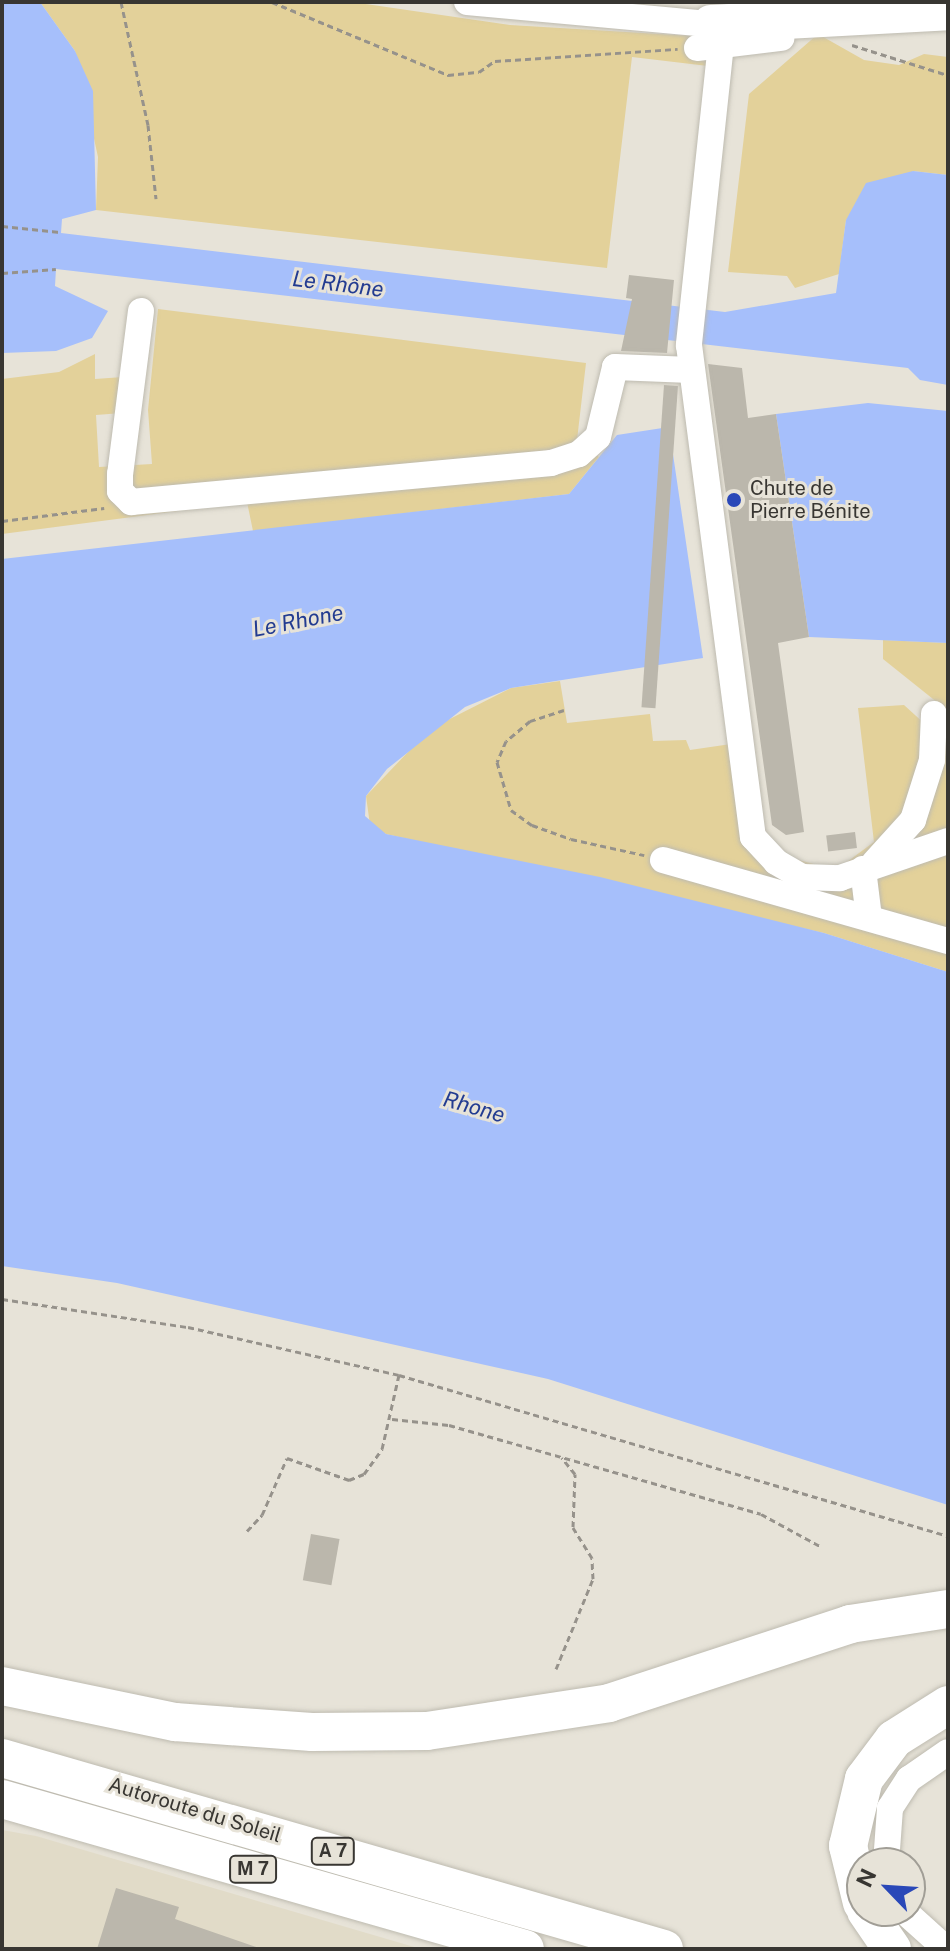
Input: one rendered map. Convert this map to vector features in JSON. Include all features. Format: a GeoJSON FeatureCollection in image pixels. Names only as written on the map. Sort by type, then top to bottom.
{"type":"FeatureCollection","features":[{"type":"Feature","properties":{"kind":"highway"},"geometry":{"type":"LineString","coordinates":[[710,38],[948,11]]}},
{"type":"Feature","properties":{"kind":"highway"},"geometry":{"type":"LineString","coordinates":[[2,1686],[175,1722],[365,1733],[551,1716],[744,1662],[850,1624],[948,1609]]}},
{"type":"Feature","properties":{"kind":"highway"},"geometry":{"type":"LineString","coordinates":[[744,1662],[881,1635],[948,1636]]}},
{"type":"Feature","properties":{"kind":"highway"},"geometry":{"type":"LineString","coordinates":[[848,1847],[864,1779],[894,1739],[948,1705]]}},
{"type":"Feature","properties":{"kind":"highway","name":"Autoroute du Soleil"},"geometry":{"type":"LineString","coordinates":[[2,1758],[664,1949]]}},
{"type":"Feature","properties":{"kind":"highway","name":"Autoroute du Soleil"},"geometry":{"type":"LineString","coordinates":[[2,1799],[512,1947]]}},
{"type":"Feature","properties":{"kind":"highway"},"geometry":{"type":"LineString","coordinates":[[877,1927],[892,1949]]}},
{"type":"Feature","properties":{"kind":"street"},"geometry":{"type":"LineString","coordinates":[[467,2],[710,38],[781,38]]}},
{"type":"Feature","properties":{"kind":"street"},"geometry":{"type":"LineString","coordinates":[[710,38],[691,370],[731,703],[753,837],[798,886]]}},
{"type":"Feature","properties":{"kind":"street"},"geometry":{"type":"LineString","coordinates":[[131,502],[120,491],[120,474],[141,311]]}},
{"type":"Feature","properties":{"kind":"street"},"geometry":{"type":"LineString","coordinates":[[104,508],[131,502],[551,463],[579,454],[598,437],[615,367],[691,370]]}},
{"type":"Feature","properties":{"kind":"street"},"geometry":{"type":"LineString","coordinates":[[869,918],[867,868],[913,820],[932,760],[934,714],[948,724]]}},
{"type":"Feature","properties":{"kind":"street"},"geometry":{"type":"LineString","coordinates":[[720,873],[753,837]]}},
{"type":"Feature","properties":{"kind":"street"},"geometry":{"type":"LineString","coordinates":[[798,886],[840,878],[948,841]]}},
{"type":"Feature","properties":{"kind":"street"},"geometry":{"type":"LineString","coordinates":[[663,860],[798,886],[869,918],[948,941]]}},
{"type":"Feature","properties":{"kind":"street"},"geometry":{"type":"LineString","coordinates":[[887,1847],[890,1808],[909,1779],[948,1752]]}},
{"type":"Feature","properties":{"kind":"street"},"geometry":{"type":"LineString","coordinates":[[922,1927],[946,1949]]}},
{"type":"Feature","properties":{"kind":"path"},"geometry":{"type":"LineString","coordinates":[[121,2],[148,125],[156,199]]}},
{"type":"Feature","properties":{"kind":"path"},"geometry":{"type":"LineString","coordinates":[[272,2],[448,75],[479,72],[495,61],[710,38]]}},
{"type":"Feature","properties":{"kind":"path"},"geometry":{"type":"LineString","coordinates":[[913,65],[948,75]]}},
{"type":"Feature","properties":{"kind":"path"},"geometry":{"type":"LineString","coordinates":[[2,226],[60,232]]}},
{"type":"Feature","properties":{"kind":"path"},"geometry":{"type":"LineString","coordinates":[[2,273],[56,269]]}},
{"type":"Feature","properties":{"kind":"path"},"geometry":{"type":"LineString","coordinates":[[2,521],[104,508]]}},
{"type":"Feature","properties":{"kind":"path"},"geometry":{"type":"LineString","coordinates":[[564,710],[530,721],[506,741],[497,762],[511,810],[571,839],[663,860]]}},
{"type":"Feature","properties":{"kind":"path"},"geometry":{"type":"LineString","coordinates":[[2,1299],[188,1327],[399,1375],[948,1536]]}},
{"type":"Feature","properties":{"kind":"path"},"geometry":{"type":"LineString","coordinates":[[247,1531],[262,1515],[287,1458],[349,1480],[364,1474],[392,1419],[399,1375]]}},
{"type":"Feature","properties":{"kind":"path"},"geometry":{"type":"LineString","coordinates":[[392,1419],[449,1425],[761,1514],[820,1546]]}},
{"type":"Feature","properties":{"kind":"path"},"geometry":{"type":"LineString","coordinates":[[556,1669],[593,1579],[592,1558],[573,1527],[575,1474],[562,1458]]}},
{"type":"Feature","properties":{"kind":"shaded area"},"geometry":{"type":"Polygon","coordinates":[[[40,2],[352,2],[510,25],[693,36],[708,66],[632,57],[607,268],[96,210],[98,157],[75,51],[40,2]]]}},
{"type":"Feature","properties":{"kind":"shaded area"},"geometry":{"type":"Polygon","coordinates":[[[818,34],[864,60],[899,65],[924,54],[948,57],[948,175],[913,171],[846,220],[839,274],[795,288],[787,276],[728,272],[749,94],[818,34]]]}},
{"type":"Feature","properties":{"kind":"shaded area"},"geometry":{"type":"Polygon","coordinates":[[[158,309],[586,363],[577,440],[599,457],[569,494],[253,531],[247,502],[2,534],[2,379],[59,372],[95,354],[95,379],[123,377],[122,413],[96,415],[99,467],[152,464],[148,410],[158,309]]]}},
{"type":"Feature","properties":{"kind":"shaded area"},"geometry":{"type":"Polygon","coordinates":[[[883,640],[948,643],[948,711],[883,659],[883,640]]]}},
{"type":"Feature","properties":{"kind":"shaded area"},"geometry":{"type":"Polygon","coordinates":[[[560,681],[567,723],[650,714],[653,741],[686,740],[690,750],[731,744],[741,821],[780,855],[836,870],[874,842],[858,708],[904,705],[948,745],[948,972],[824,933],[386,834],[370,825],[366,796],[430,729],[511,688],[560,681]]]}},
{"type":"Feature","properties":{"kind":"shaded area"},"geometry":{"type":"Polygon","coordinates":[[[2,1830],[36,1836],[421,1949],[2,1949],[2,1830]]]}},
{"type":"Feature","properties":{"kind":"water","name":"Le Rhône"},"geometry":{"type":"Polygon","coordinates":[[[2,2],[40,2],[75,51],[93,91],[96,210],[62,219],[61,233],[725,312],[836,293],[846,220],[866,183],[913,171],[948,175],[948,385],[920,380],[908,368],[56,269],[55,286],[108,311],[92,338],[56,351],[2,353],[2,2]]]}},
{"type":"Feature","properties":{"kind":"water"},"geometry":{"type":"Polygon","coordinates":[[[868,403],[948,411],[948,643],[809,637],[776,414],[868,403]]]}},
{"type":"Feature","properties":{"kind":"water"},"geometry":{"type":"Polygon","coordinates":[[[669,427],[703,658],[511,688],[465,707],[387,769],[366,796],[365,816],[386,834],[600,877],[824,933],[948,972],[948,1505],[548,1379],[117,1283],[2,1266],[2,559],[569,494],[617,435],[669,427]]]}},
{"type":"Feature","properties":{"kind":"building"},"geometry":{"type":"Polygon","coordinates":[[[629,275],[674,280],[667,353],[621,351],[632,299],[626,298],[629,275]]]}},
{"type":"Feature","properties":{"kind":"building"},"geometry":{"type":"Polygon","coordinates":[[[708,364],[742,368],[748,418],[776,414],[809,637],[778,643],[804,832],[786,835],[772,825],[708,364]]]}},
{"type":"Feature","properties":{"kind":"building"},"geometry":{"type":"Polygon","coordinates":[[[664,385],[678,386],[655,708],[641,707],[664,385]]]}},
{"type":"Feature","properties":{"kind":"building"},"geometry":{"type":"Polygon","coordinates":[[[855,832],[857,848],[828,851],[826,836],[855,832]]]}},
{"type":"Feature","properties":{"kind":"building"},"geometry":{"type":"Polygon","coordinates":[[[311,1534],[340,1539],[331,1585],[303,1580],[311,1534]]]}},
{"type":"Feature","properties":{"kind":"building"},"geometry":{"type":"Polygon","coordinates":[[[116,1888],[179,1907],[175,1919],[262,1949],[97,1949],[116,1888]]]}},
{"type":"Feature","properties":{"kind":"place","name":"Chute de Pierre Bénite"},"geometry":{"type":"Point","coordinates":[734,500]}},
{"type":"Feature","properties":{"kind":"water label","name":"Le Rhone"},"geometry":{"type":"Point","coordinates":[298,621]}},
{"type":"Feature","properties":{"kind":"water label","name":"Rhone"},"geometry":{"type":"Point","coordinates":[474,1107]}}]}
